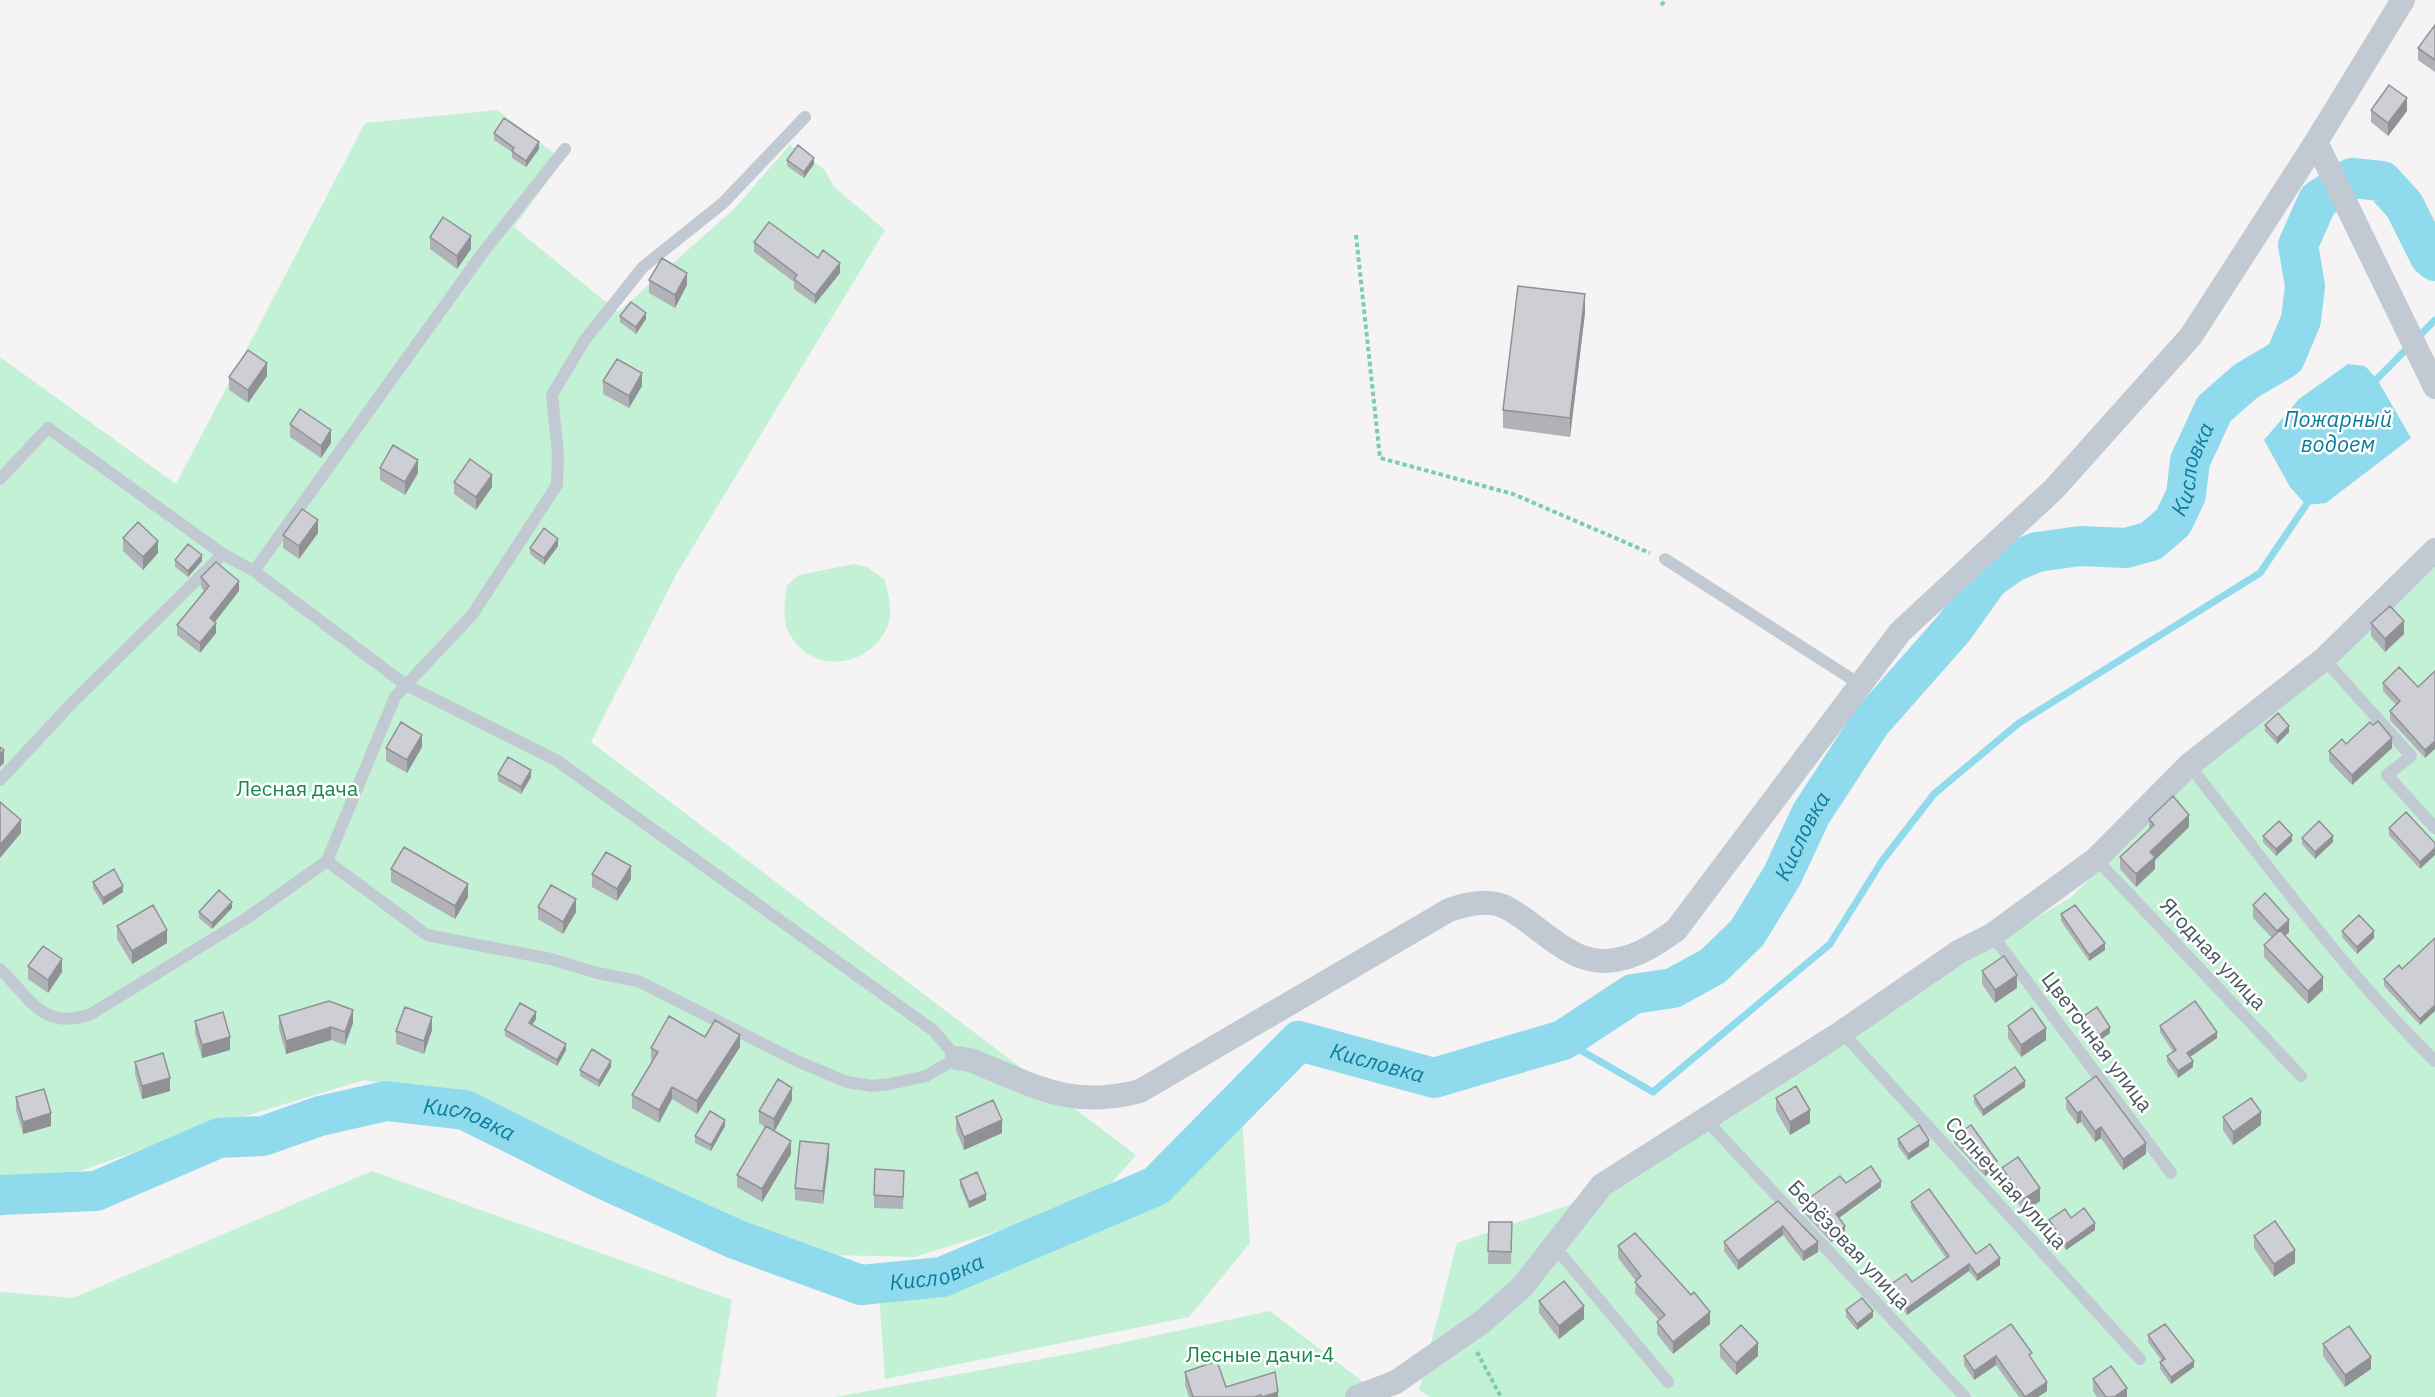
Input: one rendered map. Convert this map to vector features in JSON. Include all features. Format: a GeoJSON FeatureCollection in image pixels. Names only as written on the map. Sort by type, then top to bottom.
{"type":"FeatureCollection","features":[{"type":"Feature","properties":{"kind":"street"},"geometry":{"type":"LineString","coordinates":[[957,1058],[970,1060],[1058,1096],[1099,1099],[1140,1091],[1449,910],[1463,905],[1491,904],[1506,907],[1573,956],[1595,960],[1622,959],[1647,950],[1676,930],[1900,632],[2054,489],[2191,336],[2316,142],[2403,0]]}},
{"type":"Feature","properties":{"kind":"street"},"geometry":{"type":"LineString","coordinates":[[2316,142],[2435,387]]}},
{"type":"Feature","properties":{"kind":"street"},"geometry":{"type":"LineString","coordinates":[[1357,1397],[1396,1382],[1467,1333],[1522,1287],[1602,1185],[1842,1032],[1960,951],[1992,935],[2096,859],[2189,765],[2324,659],[2434,553]]}},
{"type":"Feature","properties":{"kind":"lane"},"geometry":{"type":"LineString","coordinates":[[0,969],[48,1017],[74,1020],[91,1014],[246,918],[327,861],[395,697],[472,615],[557,485],[558,454],[552,395],[584,341],[643,267],[723,203],[805,117]]}},
{"type":"Feature","properties":{"kind":"lane"},"geometry":{"type":"LineString","coordinates":[[254,571],[474,265],[566,149]]}},
{"type":"Feature","properties":{"kind":"lane"},"geometry":{"type":"LineString","coordinates":[[0,479],[48,428],[223,554],[254,571],[406,685],[556,760],[933,1030],[957,1058],[926,1076],[899,1082],[872,1086],[847,1082],[797,1061],[638,981],[597,974],[551,959],[427,935],[327,861]]}},
{"type":"Feature","properties":{"kind":"lane"},"geometry":{"type":"LineString","coordinates":[[0,780],[74,701],[223,554]]}},
{"type":"Feature","properties":{"kind":"lane"},"geometry":{"type":"LineString","coordinates":[[1665,559],[1861,685]]}},
{"type":"Feature","properties":{"kind":"lane"},"geometry":{"type":"LineString","coordinates":[[2324,659],[2411,756],[2387,775],[2435,828]]}},
{"type":"Feature","properties":{"kind":"lane"},"geometry":{"type":"LineString","coordinates":[[2189,765],[2296,902],[2409,1036],[2435,1061]]}},
{"type":"Feature","properties":{"kind":"lane","name":"Ягодная улица"},"geometry":{"type":"LineString","coordinates":[[2096,859],[2301,1076]]}},
{"type":"Feature","properties":{"kind":"lane","name":"Цветочная улица"},"geometry":{"type":"LineString","coordinates":[[1992,935],[2172,1173]]}},
{"type":"Feature","properties":{"kind":"lane","name":"Солнечная улица"},"geometry":{"type":"LineString","coordinates":[[1842,1032],[2140,1359]]}},
{"type":"Feature","properties":{"kind":"lane","name":"Берёзовая улица"},"geometry":{"type":"LineString","coordinates":[[1704,1119],[1965,1397]]}},
{"type":"Feature","properties":{"kind":"lane"},"geometry":{"type":"LineString","coordinates":[[1555,1247],[1668,1382]]}},
{"type":"Feature","properties":{"kind":"path"},"geometry":{"type":"LineString","coordinates":[[1660,6],[1666,0]]}},
{"type":"Feature","properties":{"kind":"path"},"geometry":{"type":"LineString","coordinates":[[1356,235],[1380,458],[1513,494],[1665,559]]}},
{"type":"Feature","properties":{"kind":"path"},"geometry":{"type":"LineString","coordinates":[[1467,1333],[1501,1397]]}},
{"type":"Feature","properties":{"kind":"green space","name":"Лесная дача"},"geometry":{"type":"Polygon","coordinates":[[[497,110],[563,160],[514,227],[618,312],[735,208],[790,145],[824,169],[834,187],[885,230],[677,573],[591,742],[1136,1155],[1096,1201],[914,1257],[789,1254],[704,1204],[489,1103],[364,1080],[183,1135],[66,1176],[0,1217],[0,357],[176,484],[365,123],[497,110]]]}},
{"type":"Feature","properties":{"kind":"green space"},"geometry":{"type":"Polygon","coordinates":[[[2435,539],[2435,1397],[1430,1397],[1419,1390],[1457,1243],[1605,1193],[1927,984],[2070,898],[2435,539]]]}},
{"type":"Feature","properties":{"kind":"green space"},"geometry":{"type":"Polygon","coordinates":[[[854,564],[867,567],[885,580],[890,608],[888,625],[880,640],[868,651],[854,658],[840,661],[824,660],[810,655],[798,645],[786,626],[784,608],[787,585],[799,575],[854,564]]]}},
{"type":"Feature","properties":{"kind":"green space"},"geometry":{"type":"Polygon","coordinates":[[[1242,1116],[1250,1243],[1189,1317],[885,1379],[879,1292],[936,1288],[1076,1230],[1242,1116]]]}},
{"type":"Feature","properties":{"kind":"green space"},"geometry":{"type":"Polygon","coordinates":[[[372,1171],[732,1300],[716,1397],[0,1397],[0,1292],[73,1298],[372,1171]]]}},
{"type":"Feature","properties":{"kind":"green space","name":"Лесные дачи-4"},"geometry":{"type":"Polygon","coordinates":[[[1270,1311],[1383,1397],[835,1397],[1074,1353],[1270,1311]]]}},
{"type":"Feature","properties":{"kind":"water","name":"Пожарный водоем"},"geometry":{"type":"Polygon","coordinates":[[[2348,364],[2365,366],[2377,379],[2411,438],[2326,503],[2306,505],[2290,487],[2264,440],[2299,399],[2348,364]]]}},
{"type":"Feature","properties":{"kind":"building"},"geometry":{"type":"Polygon","coordinates":[[[2435,25],[2435,60],[2418,48],[2435,25]]]}},
{"type":"Feature","properties":{"kind":"building"},"geometry":{"type":"Polygon","coordinates":[[[2389,85],[2407,98],[2388,123],[2371,110],[2389,85]]]}},
{"type":"Feature","properties":{"kind":"building"},"geometry":{"type":"Polygon","coordinates":[[[504,118],[539,142],[526,161],[512,151],[514,148],[494,133],[504,118]]]}},
{"type":"Feature","properties":{"kind":"building"},"geometry":{"type":"Polygon","coordinates":[[[798,145],[814,158],[804,172],[787,160],[798,145]]]}},
{"type":"Feature","properties":{"kind":"building"},"geometry":{"type":"Polygon","coordinates":[[[443,217],[471,236],[457,256],[430,237],[443,217]]]}},
{"type":"Feature","properties":{"kind":"building"},"geometry":{"type":"Polygon","coordinates":[[[769,222],[818,258],[823,250],[840,263],[815,295],[794,279],[797,275],[754,242],[769,222]]]}},
{"type":"Feature","properties":{"kind":"building"},"geometry":{"type":"Polygon","coordinates":[[[662,258],[687,273],[675,295],[649,280],[662,258]]]}},
{"type":"Feature","properties":{"kind":"building"},"geometry":{"type":"Polygon","coordinates":[[[1518,286],[1585,294],[1570,418],[1503,410],[1518,286]]]}},
{"type":"Feature","properties":{"kind":"building"},"geometry":{"type":"Polygon","coordinates":[[[631,302],[646,313],[636,327],[620,316],[631,302]]]}},
{"type":"Feature","properties":{"kind":"building"},"geometry":{"type":"Polygon","coordinates":[[[248,350],[267,363],[248,390],[229,377],[248,350]]]}},
{"type":"Feature","properties":{"kind":"building"},"geometry":{"type":"Polygon","coordinates":[[[617,359],[642,373],[629,396],[603,381],[617,359]]]}},
{"type":"Feature","properties":{"kind":"building"},"geometry":{"type":"Polygon","coordinates":[[[300,409],[331,430],[321,446],[290,424],[300,409]]]}},
{"type":"Feature","properties":{"kind":"building"},"geometry":{"type":"Polygon","coordinates":[[[393,445],[418,460],[405,482],[380,468],[393,445]]]}},
{"type":"Feature","properties":{"kind":"building"},"geometry":{"type":"Polygon","coordinates":[[[470,459],[492,475],[476,497],[454,482],[470,459]]]}},
{"type":"Feature","properties":{"kind":"building"},"geometry":{"type":"Polygon","coordinates":[[[302,509],[318,520],[299,546],[283,535],[302,509]]]}},
{"type":"Feature","properties":{"kind":"building"},"geometry":{"type":"Polygon","coordinates":[[[138,522],[158,541],[143,557],[123,538],[138,522]]]}},
{"type":"Feature","properties":{"kind":"building"},"geometry":{"type":"Polygon","coordinates":[[[544,528],[558,539],[544,558],[530,548],[544,528]]]}},
{"type":"Feature","properties":{"kind":"building"},"geometry":{"type":"Polygon","coordinates":[[[188,544],[202,555],[188,571],[175,560],[188,544]]]}},
{"type":"Feature","properties":{"kind":"building"},"geometry":{"type":"Polygon","coordinates":[[[216,562],[239,581],[210,618],[216,623],[200,643],[177,625],[209,586],[201,577],[216,562]]]}},
{"type":"Feature","properties":{"kind":"building"},"geometry":{"type":"Polygon","coordinates":[[[2390,606],[2404,621],[2385,639],[2371,623],[2390,606]]]}},
{"type":"Feature","properties":{"kind":"building"},"geometry":{"type":"Polygon","coordinates":[[[2399,667],[2418,687],[2435,671],[2435,741],[2425,750],[2390,711],[2400,701],[2383,683],[2399,667]]]}},
{"type":"Feature","properties":{"kind":"building"},"geometry":{"type":"Polygon","coordinates":[[[2278,713],[2289,726],[2277,738],[2265,725],[2278,713]]]}},
{"type":"Feature","properties":{"kind":"building"},"geometry":{"type":"Polygon","coordinates":[[[2378,721],[2392,738],[2352,775],[2329,751],[2342,739],[2346,744],[2370,722],[2373,725],[2378,721]]]}},
{"type":"Feature","properties":{"kind":"building"},"geometry":{"type":"Polygon","coordinates":[[[401,722],[422,735],[407,760],[386,748],[401,722]]]}},
{"type":"Feature","properties":{"kind":"building"},"geometry":{"type":"Polygon","coordinates":[[[508,757],[531,770],[521,787],[498,774],[508,757]]]}},
{"type":"Feature","properties":{"kind":"building"},"geometry":{"type":"Polygon","coordinates":[[[2173,796],[2189,815],[2150,852],[2155,857],[2136,874],[2120,857],[2154,825],[2149,819],[2173,796]]]}},
{"type":"Feature","properties":{"kind":"building"},"geometry":{"type":"Polygon","coordinates":[[[0,802],[21,820],[0,845],[0,802]]]}},
{"type":"Feature","properties":{"kind":"building"},"geometry":{"type":"Polygon","coordinates":[[[2406,812],[2435,843],[2435,848],[2420,862],[2389,828],[2406,812]]]}},
{"type":"Feature","properties":{"kind":"building"},"geometry":{"type":"Polygon","coordinates":[[[2279,821],[2292,835],[2276,849],[2263,836],[2279,821]]]}},
{"type":"Feature","properties":{"kind":"building"},"geometry":{"type":"Polygon","coordinates":[[[2319,821],[2333,836],[2315,852],[2302,838],[2319,821]]]}},
{"type":"Feature","properties":{"kind":"building"},"geometry":{"type":"Polygon","coordinates":[[[404,847],[468,884],[455,906],[391,869],[404,847]]]}},
{"type":"Feature","properties":{"kind":"building"},"geometry":{"type":"Polygon","coordinates":[[[606,852],[631,866],[617,889],[592,874],[606,852]]]}},
{"type":"Feature","properties":{"kind":"building"},"geometry":{"type":"Polygon","coordinates":[[[114,869],[123,886],[103,898],[93,882],[114,869]]]}},
{"type":"Feature","properties":{"kind":"building"},"geometry":{"type":"Polygon","coordinates":[[[551,885],[576,899],[563,922],[538,907],[551,885]]]}},
{"type":"Feature","properties":{"kind":"building"},"geometry":{"type":"Polygon","coordinates":[[[219,890],[232,902],[212,923],[199,912],[219,890]]]}},
{"type":"Feature","properties":{"kind":"building"},"geometry":{"type":"Polygon","coordinates":[[[2265,893],[2289,920],[2277,931],[2253,905],[2265,893]]]}},
{"type":"Feature","properties":{"kind":"building"},"geometry":{"type":"Polygon","coordinates":[[[153,905],[167,930],[132,951],[117,926],[153,905]]]}},
{"type":"Feature","properties":{"kind":"building"},"geometry":{"type":"Polygon","coordinates":[[[2075,905],[2105,943],[2089,955],[2061,914],[2075,905]]]}},
{"type":"Feature","properties":{"kind":"building"},"geometry":{"type":"Polygon","coordinates":[[[2359,915],[2374,931],[2357,947],[2342,931],[2359,915]]]}},
{"type":"Feature","properties":{"kind":"building"},"geometry":{"type":"Polygon","coordinates":[[[2280,930],[2323,977],[2308,991],[2264,945],[2280,930]]]}},
{"type":"Feature","properties":{"kind":"building"},"geometry":{"type":"Polygon","coordinates":[[[2435,938],[2435,1005],[2420,1019],[2384,979],[2399,965],[2402,969],[2435,938]]]}},
{"type":"Feature","properties":{"kind":"building"},"geometry":{"type":"Polygon","coordinates":[[[43,946],[62,959],[48,980],[28,966],[43,946]]]}},
{"type":"Feature","properties":{"kind":"building"},"geometry":{"type":"Polygon","coordinates":[[[2004,956],[2017,975],[1995,990],[1982,971],[2004,956]]]}},
{"type":"Feature","properties":{"kind":"building"},"geometry":{"type":"Polygon","coordinates":[[[329,1001],[353,1010],[345,1032],[331,1027],[286,1041],[279,1016],[329,1001]]]}},
{"type":"Feature","properties":{"kind":"building"},"geometry":{"type":"Polygon","coordinates":[[[2195,1001],[2217,1032],[2187,1053],[2193,1061],[2178,1071],[2167,1056],[2176,1050],[2160,1026],[2195,1001]]]}},
{"type":"Feature","properties":{"kind":"building"},"geometry":{"type":"Polygon","coordinates":[[[520,1003],[536,1012],[529,1023],[566,1044],[557,1060],[505,1030],[520,1003]]]}},
{"type":"Feature","properties":{"kind":"building"},"geometry":{"type":"Polygon","coordinates":[[[405,1007],[432,1017],[424,1041],[396,1031],[405,1007]]]}},
{"type":"Feature","properties":{"kind":"building"},"geometry":{"type":"Polygon","coordinates":[[[2097,1007],[2110,1027],[2095,1038],[2081,1018],[2097,1007]]]}},
{"type":"Feature","properties":{"kind":"building"},"geometry":{"type":"Polygon","coordinates":[[[2032,1008],[2046,1028],[2021,1045],[2008,1026],[2032,1008]]]}},
{"type":"Feature","properties":{"kind":"building"},"geometry":{"type":"Polygon","coordinates":[[[223,1012],[230,1037],[202,1045],[195,1021],[223,1012]]]}},
{"type":"Feature","properties":{"kind":"building"},"geometry":{"type":"Polygon","coordinates":[[[669,1016],[705,1037],[715,1020],[740,1035],[697,1101],[672,1087],[659,1110],[632,1095],[658,1052],[651,1048],[669,1016]]]}},
{"type":"Feature","properties":{"kind":"building"},"geometry":{"type":"Polygon","coordinates":[[[592,1049],[611,1061],[599,1081],[580,1070],[592,1049]]]}},
{"type":"Feature","properties":{"kind":"building"},"geometry":{"type":"Polygon","coordinates":[[[163,1053],[170,1078],[142,1086],[135,1062],[163,1053]]]}},
{"type":"Feature","properties":{"kind":"building"},"geometry":{"type":"Polygon","coordinates":[[[2015,1067],[2025,1081],[1983,1110],[1974,1096],[2015,1067]]]}},
{"type":"Feature","properties":{"kind":"building"},"geometry":{"type":"Polygon","coordinates":[[[2096,1076],[2146,1143],[2123,1159],[2101,1127],[2095,1131],[2081,1111],[2077,1113],[2066,1098],[2096,1076]]]}},
{"type":"Feature","properties":{"kind":"building"},"geometry":{"type":"Polygon","coordinates":[[[778,1079],[792,1088],[774,1119],[759,1111],[778,1079]]]}},
{"type":"Feature","properties":{"kind":"building"},"geometry":{"type":"Polygon","coordinates":[[[1796,1086],[1810,1110],[1790,1122],[1776,1098],[1796,1086]]]}},
{"type":"Feature","properties":{"kind":"building"},"geometry":{"type":"Polygon","coordinates":[[[44,1089],[51,1113],[23,1122],[16,1097],[44,1089]]]}},
{"type":"Feature","properties":{"kind":"building"},"geometry":{"type":"Polygon","coordinates":[[[2251,1098],[2261,1112],[2233,1132],[2223,1117],[2251,1098]]]}},
{"type":"Feature","properties":{"kind":"building"},"geometry":{"type":"Polygon","coordinates":[[[993,1100],[1002,1120],[964,1137],[956,1117],[993,1100]]]}},
{"type":"Feature","properties":{"kind":"building"},"geometry":{"type":"Polygon","coordinates":[[[710,1111],[725,1120],[711,1145],[695,1136],[710,1111]]]}},
{"type":"Feature","properties":{"kind":"building"},"geometry":{"type":"Polygon","coordinates":[[[1919,1125],[1929,1140],[1908,1154],[1898,1139],[1919,1125]]]}},
{"type":"Feature","properties":{"kind":"building"},"geometry":{"type":"Polygon","coordinates":[[[1971,1125],[1997,1161],[1985,1170],[1954,1137],[1971,1125]]]}},
{"type":"Feature","properties":{"kind":"building"},"geometry":{"type":"Polygon","coordinates":[[[766,1126],[791,1141],[762,1189],[737,1175],[766,1126]]]}},
{"type":"Feature","properties":{"kind":"building"},"geometry":{"type":"Polygon","coordinates":[[[800,1141],[829,1144],[823,1191],[795,1188],[800,1141]]]}},
{"type":"Feature","properties":{"kind":"building"},"geometry":{"type":"Polygon","coordinates":[[[2018,1157],[2040,1188],[2024,1199],[2002,1168],[2018,1157]]]}},
{"type":"Feature","properties":{"kind":"building"},"geometry":{"type":"Polygon","coordinates":[[[1871,1166],[1881,1181],[1836,1214],[1845,1226],[1831,1236],[1801,1204],[1840,1176],[1846,1183],[1871,1166]]]}},
{"type":"Feature","properties":{"kind":"building"},"geometry":{"type":"Polygon","coordinates":[[[875,1169],[904,1171],[903,1197],[874,1195],[875,1169]]]}},
{"type":"Feature","properties":{"kind":"building"},"geometry":{"type":"Polygon","coordinates":[[[977,1172],[986,1194],[969,1202],[960,1180],[977,1172]]]}},
{"type":"Feature","properties":{"kind":"building"},"geometry":{"type":"Polygon","coordinates":[[[1929,1189],[1976,1254],[1990,1244],[2000,1258],[1977,1275],[1969,1264],[1907,1308],[1890,1285],[1906,1274],[1912,1282],[1949,1256],[1911,1202],[1929,1189]]]}},
{"type":"Feature","properties":{"kind":"building"},"geometry":{"type":"Polygon","coordinates":[[[1778,1201],[1818,1242],[1803,1252],[1783,1226],[1738,1261],[1724,1242],[1778,1201]]]}},
{"type":"Feature","properties":{"kind":"building"},"geometry":{"type":"Polygon","coordinates":[[[2084,1208],[2095,1223],[2066,1244],[2049,1220],[2065,1209],[2071,1218],[2084,1208]]]}},
{"type":"Feature","properties":{"kind":"building"},"geometry":{"type":"Polygon","coordinates":[[[2275,1221],[2295,1250],[2274,1264],[2254,1236],[2275,1221]]]}},
{"type":"Feature","properties":{"kind":"building"},"geometry":{"type":"Polygon","coordinates":[[[1489,1222],[1512,1222],[1511,1252],[1488,1251],[1489,1222]]]}},
{"type":"Feature","properties":{"kind":"building"},"geometry":{"type":"Polygon","coordinates":[[[1635,1233],[1691,1295],[1694,1292],[1710,1312],[1673,1342],[1657,1322],[1665,1315],[1635,1282],[1641,1276],[1618,1246],[1635,1233]]]}},
{"type":"Feature","properties":{"kind":"building"},"geometry":{"type":"Polygon","coordinates":[[[1564,1281],[1584,1306],[1559,1326],[1539,1301],[1564,1281]]]}},
{"type":"Feature","properties":{"kind":"building"},"geometry":{"type":"Polygon","coordinates":[[[1862,1298],[1873,1311],[1857,1324],[1846,1310],[1862,1298]]]}},
{"type":"Feature","properties":{"kind":"building"},"geometry":{"type":"Polygon","coordinates":[[[2011,1324],[2032,1353],[2029,1355],[2047,1382],[2025,1397],[1996,1356],[1974,1371],[1964,1356],[2011,1324]]]}},
{"type":"Feature","properties":{"kind":"building"},"geometry":{"type":"Polygon","coordinates":[[[2165,1324],[2194,1361],[2171,1377],[2160,1362],[2165,1359],[2148,1335],[2165,1324]]]}},
{"type":"Feature","properties":{"kind":"building"},"geometry":{"type":"Polygon","coordinates":[[[1741,1325],[1758,1343],[1736,1363],[1720,1345],[1741,1325]]]}},
{"type":"Feature","properties":{"kind":"building"},"geometry":{"type":"Polygon","coordinates":[[[2349,1326],[2371,1357],[2345,1375],[2323,1344],[2349,1326]]]}},
{"type":"Feature","properties":{"kind":"building"},"geometry":{"type":"Polygon","coordinates":[[[1217,1361],[1226,1387],[1275,1372],[1278,1392],[1262,1397],[1261,1395],[1193,1397],[1185,1372],[1217,1361]]]}},
{"type":"Feature","properties":{"kind":"building"},"geometry":{"type":"Polygon","coordinates":[[[2111,1366],[2127,1388],[2114,1397],[2106,1397],[2093,1379],[2111,1366]]]}},
{"type":"Feature","properties":{"kind":"waterway","name":"Кисловка"},"geometry":{"type":"LineString","coordinates":[[0,1195],[96,1191],[219,1138],[263,1136],[320,1116],[386,1101],[465,1110],[599,1177],[735,1239],[861,1285],[942,1277],[1156,1186],[1299,1041],[1434,1078],[1563,1040],[1633,994],[1673,988],[1713,966],[1747,933],[1782,876],[1811,814],[1871,722],[1954,628],[1989,579],[2013,562],[2037,552],[2080,546],[2126,548],[2151,541],[2173,522],[2186,495],[2190,461],[2214,409],[2246,381],[2285,358],[2301,320],[2305,286],[2298,245],[2318,200],[2352,178],[2382,181],[2404,205],[2430,257],[2435,261]]}},
{"type":"Feature","properties":{"kind":"waterway"},"geometry":{"type":"LineString","coordinates":[[2377,379],[2435,320]]}},
{"type":"Feature","properties":{"kind":"waterway"},"geometry":{"type":"LineString","coordinates":[[1563,1040],[1653,1092],[1830,944],[1882,861],[1934,794],[2019,723],[2260,573],[2306,505]]}}]}
